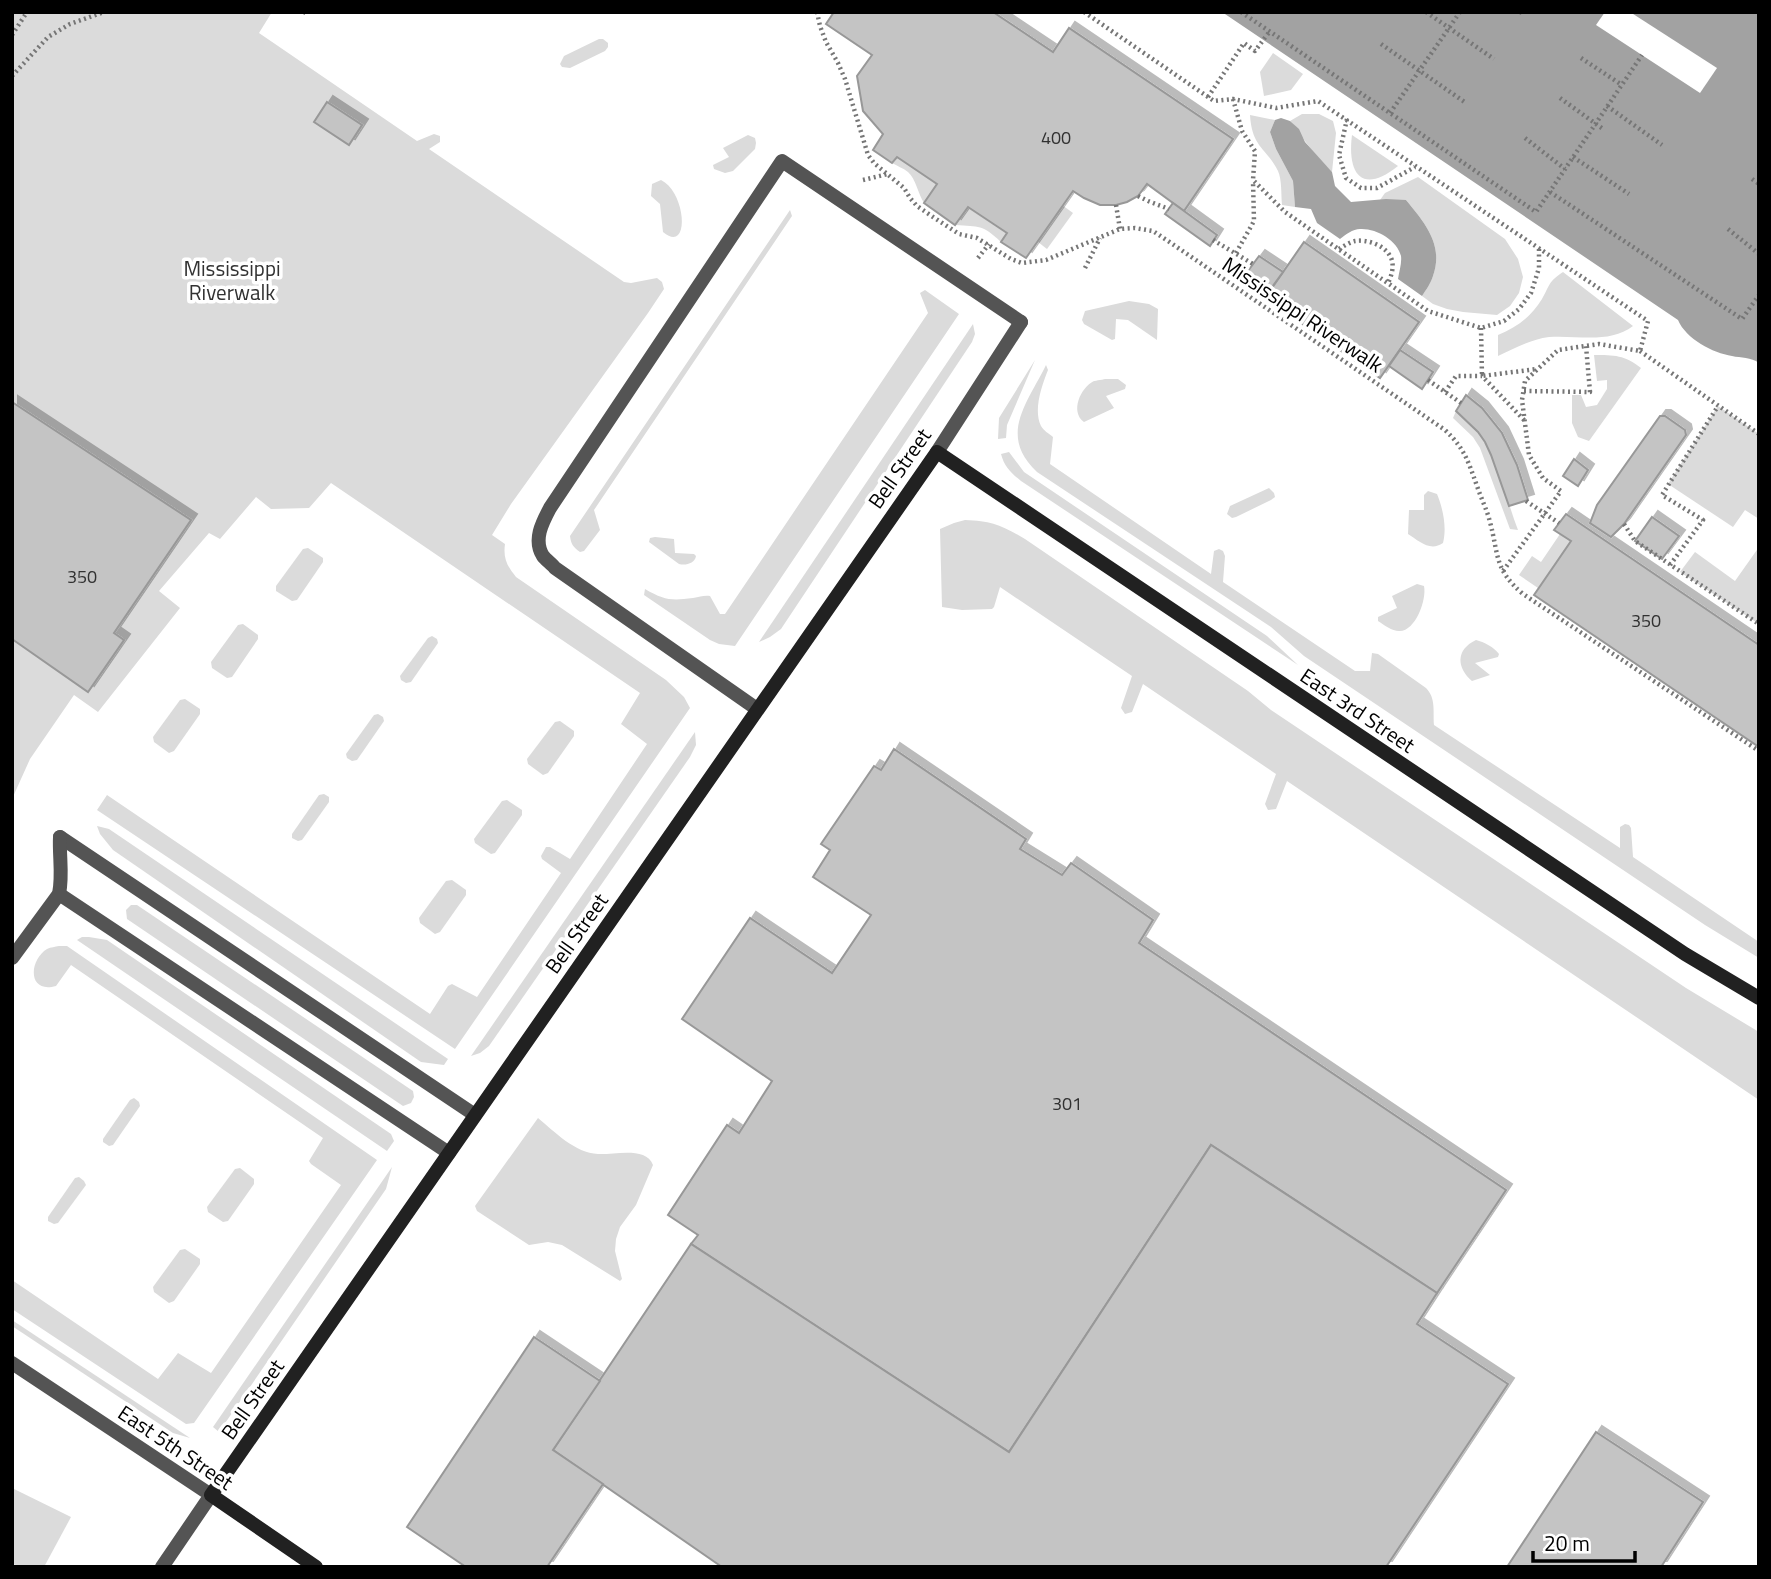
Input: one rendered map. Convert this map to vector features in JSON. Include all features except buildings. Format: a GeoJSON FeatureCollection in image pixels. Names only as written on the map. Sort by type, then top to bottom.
{"type":"FeatureCollection","features":[{"type":"Feature","properties":{"kind":"street","name":"Bell Street"},"geometry":{"type":"LineString","coordinates":[[162,1567],[937,452],[1021,322],[782,161],[550,508],[538,539],[543,556],[555,568],[757,709]]}},
{"type":"Feature","properties":{"kind":"street","name":"East 3rd Street"},"geometry":{"type":"LineString","coordinates":[[937,452],[1685,954],[1759,998]]}},
{"type":"Feature","properties":{"kind":"street"},"geometry":{"type":"LineString","coordinates":[[12,958],[59,894],[60,837],[475,1115]]}},
{"type":"Feature","properties":{"kind":"street"},"geometry":{"type":"LineString","coordinates":[[59,894],[449,1153]]}},
{"type":"Feature","properties":{"kind":"street","name":"East 5th Street"},"geometry":{"type":"LineString","coordinates":[[12,1363],[316,1567]]}},
{"type":"Feature","properties":{"kind":"path"},"geometry":{"type":"LineString","coordinates":[[12,34],[27,12]]}},
{"type":"Feature","properties":{"kind":"path"},"geometry":{"type":"LineString","coordinates":[[12,76],[48,37],[70,24],[104,12]]}},
{"type":"Feature","properties":{"kind":"path","name":"Mississippi Riverwalk"},"geometry":{"type":"LineString","coordinates":[[817,12],[826,42],[845,79],[868,155],[904,188],[917,206],[938,217],[959,234],[977,238],[1022,263],[1046,260],[1120,229],[1153,231],[1445,430],[1468,459],[1489,516],[1497,557],[1509,582],[1523,594],[1759,751]]}},
{"type":"Feature","properties":{"kind":"path"},"geometry":{"type":"LineString","coordinates":[[1084,12],[1214,101],[1233,99],[1276,108],[1318,101],[1648,321],[1640,351]]}},
{"type":"Feature","properties":{"kind":"path"},"geometry":{"type":"LineString","coordinates":[[1241,12],[1250,15],[1269,31],[1536,212],[1642,55]]}},
{"type":"Feature","properties":{"kind":"path"},"geometry":{"type":"LineString","coordinates":[[1426,12],[1494,60]]}},
{"type":"Feature","properties":{"kind":"path"},"geometry":{"type":"LineString","coordinates":[[1390,113],[1461,12]]}},
{"type":"Feature","properties":{"kind":"path"},"geometry":{"type":"LineString","coordinates":[[1208,97],[1244,43],[1255,51],[1269,31]]}},
{"type":"Feature","properties":{"kind":"path"},"geometry":{"type":"LineString","coordinates":[[1381,44],[1466,103]]}},
{"type":"Feature","properties":{"kind":"path"},"geometry":{"type":"LineString","coordinates":[[1581,58],[1622,85]]}},
{"type":"Feature","properties":{"kind":"path"},"geometry":{"type":"LineString","coordinates":[[1560,98],[1603,129]]}},
{"type":"Feature","properties":{"kind":"path"},"geometry":{"type":"LineString","coordinates":[[1233,99],[1242,131],[1255,151],[1254,221],[1236,253]]}},
{"type":"Feature","properties":{"kind":"path"},"geometry":{"type":"LineString","coordinates":[[1607,106],[1662,145]]}},
{"type":"Feature","properties":{"kind":"path"},"geometry":{"type":"LineString","coordinates":[[1347,119],[1339,155],[1346,178],[1361,188],[1377,188],[1415,167]]}},
{"type":"Feature","properties":{"kind":"path"},"geometry":{"type":"LineString","coordinates":[[1525,138],[1565,169]]}},
{"type":"Feature","properties":{"kind":"path"},"geometry":{"type":"LineString","coordinates":[[1573,157],[1629,194]]}},
{"type":"Feature","properties":{"kind":"path"},"geometry":{"type":"LineString","coordinates":[[863,180],[888,174]]}},
{"type":"Feature","properties":{"kind":"path"},"geometry":{"type":"LineString","coordinates":[[1752,179],[1759,184]]}},
{"type":"Feature","properties":{"kind":"path"},"geometry":{"type":"LineString","coordinates":[[1253,180],[1285,212],[1427,311],[1481,328],[1504,321],[1519,309],[1531,293],[1539,268],[1539,248]]}},
{"type":"Feature","properties":{"kind":"path"},"geometry":{"type":"LineString","coordinates":[[1550,192],[1742,319],[1759,295]]}},
{"type":"Feature","properties":{"kind":"path"},"geometry":{"type":"LineString","coordinates":[[1138,196],[1169,209]]}},
{"type":"Feature","properties":{"kind":"path"},"geometry":{"type":"LineString","coordinates":[[1116,205],[1120,229]]}},
{"type":"Feature","properties":{"kind":"path"},"geometry":{"type":"LineString","coordinates":[[1728,229],[1759,254]]}},
{"type":"Feature","properties":{"kind":"path"},"geometry":{"type":"LineString","coordinates":[[1086,268],[1101,237]]}},
{"type":"Feature","properties":{"kind":"path"},"geometry":{"type":"LineString","coordinates":[[1213,240],[1253,264]]}},
{"type":"Feature","properties":{"kind":"path"},"geometry":{"type":"LineString","coordinates":[[1339,249],[1354,241],[1369,241],[1380,246],[1391,256],[1393,272],[1388,283]]}},
{"type":"Feature","properties":{"kind":"path"},"geometry":{"type":"LineString","coordinates":[[978,258],[989,244]]}},
{"type":"Feature","properties":{"kind":"path"},"geometry":{"type":"LineString","coordinates":[[1481,328],[1482,376],[1526,421]]}},
{"type":"Feature","properties":{"kind":"path"},"geometry":{"type":"LineString","coordinates":[[1503,572],[1561,491],[1543,478],[1529,455],[1522,400],[1525,381],[1558,350],[1599,344],[1640,351],[1759,434]]}},
{"type":"Feature","properties":{"kind":"path"},"geometry":{"type":"LineString","coordinates":[[1524,391],[1590,392],[1586,346]]}},
{"type":"Feature","properties":{"kind":"path"},"geometry":{"type":"LineString","coordinates":[[1445,392],[1456,376],[1482,376],[1538,369]]}},
{"type":"Feature","properties":{"kind":"path"},"geometry":{"type":"LineString","coordinates":[[1428,380],[1461,403]]}},
{"type":"Feature","properties":{"kind":"path"},"geometry":{"type":"LineString","coordinates":[[1670,565],[1703,520],[1662,495],[1718,406]]}},
{"type":"Feature","properties":{"kind":"path"},"geometry":{"type":"LineString","coordinates":[[1526,501],[1559,523]]}},
{"type":"Feature","properties":{"kind":"path"},"geometry":{"type":"LineString","coordinates":[[1624,524],[1635,541],[1759,624]]}},
{"type":"Feature","properties":{"kind":"green space","name":"Mississippi Riverwalk"},"geometry":{"type":"Polygon","coordinates":[[[12,12],[272,12],[259,33],[417,141],[434,134],[440,136],[440,142],[429,149],[624,282],[657,278],[662,282],[664,289],[648,313],[511,504],[492,535],[505,544],[506,562],[516,577],[666,680],[684,697],[690,708],[455,1049],[97,810],[107,795],[430,1014],[452,984],[477,997],[561,873],[542,859],[546,847],[570,859],[647,744],[621,724],[640,693],[331,483],[309,508],[271,509],[256,497],[220,539],[209,533],[159,591],[180,608],[98,712],[74,695],[30,759],[12,799],[12,639],[88,692],[124,640],[114,633],[191,520],[12,402],[12,12]]]}},
{"type":"Feature","properties":{"kind":"green space"},"geometry":{"type":"Polygon","coordinates":[[[599,39],[608,43],[605,51],[570,68],[562,67],[560,64],[564,56],[599,39]]]}},
{"type":"Feature","properties":{"kind":"green space"},"geometry":{"type":"Polygon","coordinates":[[[1273,53],[1303,74],[1291,90],[1264,96],[1260,72],[1273,53]]]}},
{"type":"Feature","properties":{"kind":"green space"},"geometry":{"type":"Polygon","coordinates":[[[1302,114],[1319,114],[1333,121],[1336,133],[1332,172],[1290,121],[1302,114]]]}},
{"type":"Feature","properties":{"kind":"green space"},"geometry":{"type":"Polygon","coordinates":[[[1250,115],[1275,120],[1270,132],[1293,181],[1295,207],[1282,205],[1279,175],[1257,141],[1250,115]]]}},
{"type":"Feature","properties":{"kind":"green space"},"geometry":{"type":"Polygon","coordinates":[[[748,135],[755,138],[755,149],[733,171],[725,173],[714,169],[713,165],[729,157],[723,148],[748,135]]]}},
{"type":"Feature","properties":{"kind":"green space"},"geometry":{"type":"Polygon","coordinates":[[[1352,135],[1398,166],[1375,179],[1360,176],[1352,160],[1352,135]]]}},
{"type":"Feature","properties":{"kind":"green space"},"geometry":{"type":"Polygon","coordinates":[[[897,157],[937,184],[924,203],[911,175],[892,163],[897,157]]]}},
{"type":"Feature","properties":{"kind":"green space"},"geometry":{"type":"Polygon","coordinates":[[[1418,177],[1505,239],[1518,259],[1523,277],[1519,293],[1510,306],[1497,315],[1447,309],[1422,296],[1436,265],[1431,235],[1406,200],[1380,200],[1385,193],[1418,177]]]}},
{"type":"Feature","properties":{"kind":"green space"},"geometry":{"type":"Polygon","coordinates":[[[661,180],[670,187],[680,208],[681,229],[678,235],[672,237],[663,232],[660,204],[651,196],[652,184],[661,180]]]}},
{"type":"Feature","properties":{"kind":"green space"},"geometry":{"type":"Polygon","coordinates":[[[1062,205],[1073,213],[1047,249],[1038,242],[1062,205]]]}},
{"type":"Feature","properties":{"kind":"green space"},"geometry":{"type":"Polygon","coordinates":[[[968,207],[1007,233],[1001,242],[980,228],[955,225],[968,207]]]}},
{"type":"Feature","properties":{"kind":"green space"},"geometry":{"type":"Polygon","coordinates":[[[790,210],[792,216],[594,510],[600,530],[584,551],[580,552],[573,545],[570,536],[790,210]]]}},
{"type":"Feature","properties":{"kind":"green space"},"geometry":{"type":"Polygon","coordinates":[[[1563,272],[1633,326],[1624,332],[1604,337],[1542,338],[1498,356],[1498,335],[1528,316],[1552,281],[1563,272]]]}},
{"type":"Feature","properties":{"kind":"green space"},"geometry":{"type":"Polygon","coordinates":[[[925,290],[959,314],[735,646],[710,640],[644,595],[645,589],[673,599],[710,596],[720,614],[725,614],[928,313],[920,293],[925,290]]]}},
{"type":"Feature","properties":{"kind":"green space"},"geometry":{"type":"Polygon","coordinates":[[[1129,301],[1149,304],[1158,309],[1157,340],[1128,320],[1116,319],[1115,339],[1112,340],[1084,324],[1082,320],[1085,311],[1129,301]]]}},
{"type":"Feature","properties":{"kind":"green space"},"geometry":{"type":"Polygon","coordinates":[[[973,324],[975,334],[972,342],[781,629],[759,642],[973,324]]]}},
{"type":"Feature","properties":{"kind":"green space"},"geometry":{"type":"Polygon","coordinates":[[[1594,355],[1630,360],[1641,368],[1589,441],[1578,437],[1572,423],[1572,395],[1581,395],[1586,407],[1597,405],[1607,389],[1607,380],[1597,381],[1594,355]]]}},
{"type":"Feature","properties":{"kind":"green space"},"geometry":{"type":"Polygon","coordinates":[[[1035,360],[1007,425],[1006,438],[998,439],[999,418],[1035,360]]]}},
{"type":"Feature","properties":{"kind":"green space"},"geometry":{"type":"Polygon","coordinates":[[[1046,365],[1048,370],[1041,390],[1038,413],[1041,426],[1053,437],[1050,464],[1211,574],[1214,551],[1223,551],[1223,582],[1355,671],[1370,671],[1372,653],[1378,654],[1426,688],[1433,705],[1434,725],[1620,848],[1620,827],[1629,825],[1633,857],[1759,942],[1759,958],[1705,925],[1304,656],[1271,627],[1037,472],[1025,458],[1019,445],[1018,432],[1025,406],[1046,365]]]}},
{"type":"Feature","properties":{"kind":"green space"},"geometry":{"type":"Polygon","coordinates":[[[1118,379],[1126,385],[1125,389],[1106,396],[1114,408],[1084,422],[1077,406],[1081,394],[1094,381],[1118,379]]]}},
{"type":"Feature","properties":{"kind":"green space"},"geometry":{"type":"Polygon","coordinates":[[[1718,406],[1759,434],[1759,519],[1745,510],[1733,527],[1668,484],[1718,406]]]}},
{"type":"Feature","properties":{"kind":"green space"},"geometry":{"type":"Polygon","coordinates":[[[1456,411],[1479,434],[1491,453],[1518,530],[1510,529],[1480,448],[1473,437],[1453,418],[1456,411]]]}},
{"type":"Feature","properties":{"kind":"green space"},"geometry":{"type":"Polygon","coordinates":[[[1009,452],[1024,472],[1267,636],[1298,665],[1021,481],[1008,469],[1002,458],[1001,454],[1009,452]]]}},
{"type":"Feature","properties":{"kind":"green space"},"geometry":{"type":"Polygon","coordinates":[[[1269,488],[1275,497],[1271,500],[1236,517],[1232,518],[1227,514],[1230,506],[1269,488]]]}},
{"type":"Feature","properties":{"kind":"green space"},"geometry":{"type":"Polygon","coordinates":[[[1428,491],[1437,494],[1443,512],[1443,543],[1434,546],[1408,534],[1409,510],[1424,510],[1424,495],[1428,491]]]}},
{"type":"Feature","properties":{"kind":"green space"},"geometry":{"type":"Polygon","coordinates":[[[965,520],[996,525],[1025,539],[1248,691],[1271,710],[1686,988],[1759,1032],[1759,1100],[1287,781],[1276,809],[1268,810],[1265,804],[1276,774],[1143,684],[1132,712],[1125,714],[1121,708],[1132,676],[1000,587],[992,609],[962,610],[942,607],[940,529],[965,520]]]}},
{"type":"Feature","properties":{"kind":"green space"},"geometry":{"type":"Polygon","coordinates":[[[1560,534],[1571,541],[1538,588],[1519,575],[1532,556],[1541,562],[1560,534]]]}},
{"type":"Feature","properties":{"kind":"green space"},"geometry":{"type":"Polygon","coordinates":[[[650,538],[674,539],[675,553],[694,554],[694,560],[684,565],[679,564],[649,542],[650,538]]]}},
{"type":"Feature","properties":{"kind":"green space"},"geometry":{"type":"Polygon","coordinates":[[[1759,547],[1759,624],[1680,572],[1695,552],[1735,581],[1759,547]]]}},
{"type":"Feature","properties":{"kind":"green space"},"geometry":{"type":"Polygon","coordinates":[[[308,548],[323,558],[323,562],[297,600],[292,601],[276,591],[276,586],[303,549],[308,548]]]}},
{"type":"Feature","properties":{"kind":"green space"},"geometry":{"type":"Polygon","coordinates":[[[1417,584],[1424,586],[1424,599],[1419,614],[1410,626],[1396,631],[1378,621],[1378,617],[1397,608],[1392,596],[1417,584]]]}},
{"type":"Feature","properties":{"kind":"green space"},"geometry":{"type":"Polygon","coordinates":[[[243,624],[258,635],[258,639],[232,677],[227,678],[212,668],[211,662],[238,625],[243,624]]]}},
{"type":"Feature","properties":{"kind":"green space"},"geometry":{"type":"Polygon","coordinates":[[[432,636],[438,643],[411,682],[401,680],[400,676],[432,636]]]}},
{"type":"Feature","properties":{"kind":"green space"},"geometry":{"type":"Polygon","coordinates":[[[1476,640],[1489,645],[1499,654],[1498,657],[1475,663],[1490,675],[1472,681],[1463,671],[1460,659],[1464,649],[1476,640]]]}},
{"type":"Feature","properties":{"kind":"green space"},"geometry":{"type":"Polygon","coordinates":[[[185,699],[200,709],[200,714],[174,751],[169,753],[154,742],[153,737],[180,700],[185,699]]]}},
{"type":"Feature","properties":{"kind":"green space"},"geometry":{"type":"Polygon","coordinates":[[[378,714],[384,721],[357,760],[347,758],[346,754],[374,715],[378,714]]]}},
{"type":"Feature","properties":{"kind":"green space"},"geometry":{"type":"Polygon","coordinates":[[[560,721],[574,731],[574,736],[548,773],[543,775],[528,764],[527,759],[555,722],[560,721]]]}},
{"type":"Feature","properties":{"kind":"green space"},"geometry":{"type":"Polygon","coordinates":[[[695,732],[696,745],[690,757],[489,1046],[471,1056],[695,732]]]}},
{"type":"Feature","properties":{"kind":"green space"},"geometry":{"type":"Polygon","coordinates":[[[319,795],[329,797],[329,802],[302,840],[292,838],[292,834],[319,795]]]}},
{"type":"Feature","properties":{"kind":"green space"},"geometry":{"type":"Polygon","coordinates":[[[507,800],[522,810],[522,815],[495,853],[491,854],[475,843],[474,839],[502,801],[507,800]]]}},
{"type":"Feature","properties":{"kind":"green space"},"geometry":{"type":"Polygon","coordinates":[[[97,826],[109,829],[448,1059],[444,1065],[421,1062],[113,850],[97,826]]]}},
{"type":"Feature","properties":{"kind":"green space"},"geometry":{"type":"Polygon","coordinates":[[[452,880],[466,890],[466,895],[440,932],[435,934],[420,923],[419,918],[446,881],[452,880]]]}},
{"type":"Feature","properties":{"kind":"green space"},"geometry":{"type":"Polygon","coordinates":[[[131,905],[137,905],[413,1091],[411,1103],[403,1106],[127,919],[126,910],[131,905]]]}},
{"type":"Feature","properties":{"kind":"green space"},"geometry":{"type":"Polygon","coordinates":[[[82,937],[107,940],[391,1134],[394,1141],[387,1151],[77,940],[82,937]]]}},
{"type":"Feature","properties":{"kind":"green space"},"geometry":{"type":"Polygon","coordinates":[[[67,946],[377,1160],[194,1423],[186,1424],[12,1309],[12,1280],[158,1379],[178,1353],[211,1373],[341,1185],[309,1161],[323,1138],[71,965],[56,986],[40,985],[34,975],[37,961],[47,949],[67,946]]]}},
{"type":"Feature","properties":{"kind":"green space"},"geometry":{"type":"Polygon","coordinates":[[[134,1098],[140,1106],[113,1145],[109,1146],[103,1139],[134,1098]]]}},
{"type":"Feature","properties":{"kind":"green space"},"geometry":{"type":"Polygon","coordinates":[[[538,1118],[581,1150],[598,1154],[637,1153],[644,1155],[653,1165],[636,1205],[620,1227],[616,1239],[615,1251],[622,1279],[620,1281],[562,1245],[548,1242],[529,1245],[477,1211],[475,1206],[538,1118]]]}},
{"type":"Feature","properties":{"kind":"green space"},"geometry":{"type":"Polygon","coordinates":[[[392,1167],[386,1189],[219,1432],[213,1427],[392,1167]]]}},
{"type":"Feature","properties":{"kind":"green space"},"geometry":{"type":"Polygon","coordinates":[[[240,1168],[254,1179],[254,1184],[228,1221],[223,1222],[208,1212],[207,1207],[235,1169],[240,1168]]]}},
{"type":"Feature","properties":{"kind":"green space"},"geometry":{"type":"Polygon","coordinates":[[[79,1177],[86,1185],[58,1223],[48,1221],[48,1217],[75,1178],[79,1177]]]}},
{"type":"Feature","properties":{"kind":"green space"},"geometry":{"type":"Polygon","coordinates":[[[185,1249],[200,1259],[200,1264],[174,1301],[169,1303],[154,1292],[153,1287],[180,1250],[185,1249]]]}},
{"type":"Feature","properties":{"kind":"green space"},"geometry":{"type":"Polygon","coordinates":[[[12,1320],[190,1438],[173,1433],[12,1326],[12,1320]]]}},
{"type":"Feature","properties":{"kind":"green space"},"geometry":{"type":"Polygon","coordinates":[[[12,1488],[71,1517],[44,1567],[12,1564],[12,1488]]]}},
{"type":"Feature","properties":{"kind":"shaded area"},"geometry":{"type":"Polygon","coordinates":[[[1222,12],[1759,12],[1759,363],[1701,344],[1687,333],[1678,320],[1222,12]]]}},
{"type":"Feature","properties":{"kind":"shaded area"},"geometry":{"type":"Polygon","coordinates":[[[1281,118],[1290,121],[1299,129],[1305,142],[1332,172],[1335,186],[1351,202],[1406,200],[1431,235],[1436,254],[1432,279],[1422,296],[1398,279],[1401,256],[1395,245],[1385,236],[1360,229],[1340,239],[1317,223],[1311,209],[1295,207],[1293,181],[1270,132],[1275,120],[1281,118]]]}},
{"type":"Feature","properties":{"kind":"pier"},"geometry":{"type":"Polygon","coordinates":[[[1605,12],[1630,12],[1717,68],[1700,93],[1596,25],[1605,12]]]}}]}
